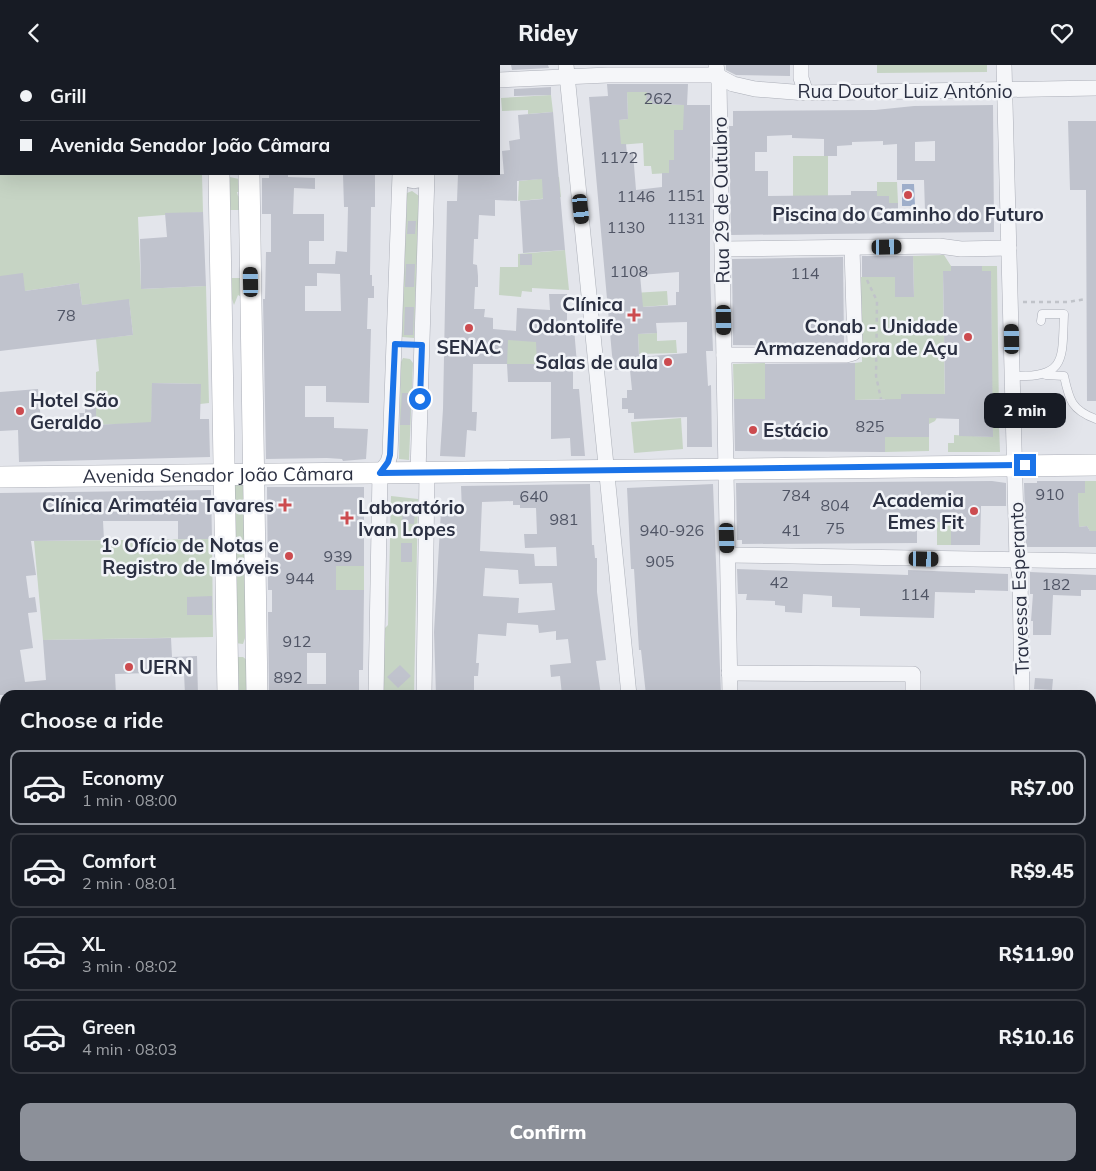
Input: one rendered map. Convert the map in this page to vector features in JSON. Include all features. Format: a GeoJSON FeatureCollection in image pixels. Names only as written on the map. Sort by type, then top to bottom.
{"type":"FeatureCollection","features":[{"type":"Feature","properties":{"kind":"street"},"geometry":{"type":"LineString","coordinates":[[801,65],[801,78],[806,93]]}},
{"type":"Feature","properties":{"kind":"street","name":"Travessa Esperanto"},"geometry":{"type":"LineString","coordinates":[[1004,65],[1022,690]]}},
{"type":"Feature","properties":{"kind":"street"},"geometry":{"type":"LineString","coordinates":[[500,80],[566,71],[608,75],[716,70]]}},
{"type":"Feature","properties":{"kind":"street","name":"Rua Doutor Luiz António"},"geometry":{"type":"LineString","coordinates":[[716,70],[733,85],[755,89],[806,93],[1096,88]]}},
{"type":"Feature","properties":{"kind":"street","name":"Rua 29 de Outubro"},"geometry":{"type":"LineString","coordinates":[[716,70],[719,83],[723,249],[730,690]]}},
{"type":"Feature","properties":{"kind":"street"},"geometry":{"type":"LineString","coordinates":[[566,71],[628,690]]}},
{"type":"Feature","properties":{"kind":"street"},"geometry":{"type":"LineString","coordinates":[[219,175],[228,690]]}},
{"type":"Feature","properties":{"kind":"street"},"geometry":{"type":"LineString","coordinates":[[249,175],[257,690]]}},
{"type":"Feature","properties":{"kind":"street"},"geometry":{"type":"LineString","coordinates":[[376,690],[380,473],[388,462],[390,455],[401,175]]}},
{"type":"Feature","properties":{"kind":"street"},"geometry":{"type":"LineString","coordinates":[[402,175],[414,181],[422,179],[426,175]]}},
{"type":"Feature","properties":{"kind":"street"},"geometry":{"type":"LineString","coordinates":[[424,690],[422,345],[427,175]]}},
{"type":"Feature","properties":{"kind":"street"},"geometry":{"type":"LineString","coordinates":[[400,195],[407,187],[417,186],[422,189],[427,197]]}},
{"type":"Feature","properties":{"kind":"street"},"geometry":{"type":"LineString","coordinates":[[219,220],[250,220]]}},
{"type":"Feature","properties":{"kind":"street"},"geometry":{"type":"LineString","coordinates":[[724,355],[846,355],[853,353],[855,346],[852,248]]}},
{"type":"Feature","properties":{"kind":"street"},"geometry":{"type":"LineString","coordinates":[[723,249],[1009,248]]}},
{"type":"Feature","properties":{"kind":"street"},"geometry":{"type":"LineString","coordinates":[[220,263],[250,263]]}},
{"type":"Feature","properties":{"kind":"street"},"geometry":{"type":"LineString","coordinates":[[395,344],[422,345]]}},
{"type":"Feature","properties":{"kind":"street","name":"Avenida Senador João Câmara"},"geometry":{"type":"LineString","coordinates":[[0,477],[726,469],[1015,473],[1096,465]]}},
{"type":"Feature","properties":{"kind":"street"},"geometry":{"type":"LineString","coordinates":[[728,555],[1096,561]]}},
{"type":"Feature","properties":{"kind":"street"},"geometry":{"type":"LineString","coordinates":[[227,651],[256,651]]}},
{"type":"Feature","properties":{"kind":"street"},"geometry":{"type":"LineString","coordinates":[[730,673],[913,674],[912,690]]}},
{"type":"Feature","properties":{"kind":"lane"},"geometry":{"type":"LineString","coordinates":[[1042,321],[1042,314],[1064,313],[1061,357],[1058,364],[1044,375]]}},
{"type":"Feature","properties":{"kind":"lane"},"geometry":{"type":"LineString","coordinates":[[1013,376],[1054,373],[1064,376],[1070,403],[1096,419]]}},
{"type":"Feature","properties":{"kind":"path"},"geometry":{"type":"LineString","coordinates":[[861,279],[867,280],[877,301],[876,376],[881,399]]}},
{"type":"Feature","properties":{"kind":"path"},"geometry":{"type":"LineString","coordinates":[[1023,292],[1024,311]]}},
{"type":"Feature","properties":{"kind":"path"},"geometry":{"type":"LineString","coordinates":[[1023,302],[1068,302],[1086,299]]}},
{"type":"Feature","properties":{"kind":"path"},"geometry":{"type":"LineString","coordinates":[[992,420],[1002,420]]}},
{"type":"Feature","properties":{"kind":"green space"},"geometry":{"type":"Polygon","coordinates":[[[877,65],[987,65],[987,72],[877,73],[877,65]]]}},
{"type":"Feature","properties":{"kind":"green space"},"geometry":{"type":"Polygon","coordinates":[[[627,92],[652,92],[652,104],[684,105],[684,130],[674,130],[674,160],[669,160],[669,173],[652,174],[651,166],[644,166],[643,143],[594,147],[619,120],[628,119],[627,92]]]}},
{"type":"Feature","properties":{"kind":"green space"},"geometry":{"type":"Polygon","coordinates":[[[551,95],[553,112],[528,114],[528,110],[502,111],[501,98],[551,95]]]}},
{"type":"Feature","properties":{"kind":"green space"},"geometry":{"type":"Polygon","coordinates":[[[793,156],[828,156],[828,196],[793,196],[793,156]]]}},
{"type":"Feature","properties":{"kind":"green space"},"geometry":{"type":"Polygon","coordinates":[[[0,175],[202,175],[203,212],[138,217],[141,289],[206,286],[209,403],[200,404],[200,384],[153,383],[151,423],[96,425],[96,372],[99,371],[96,339],[133,335],[129,300],[82,305],[79,283],[25,291],[0,276],[0,175]]]}},
{"type":"Feature","properties":{"kind":"green space"},"geometry":{"type":"Polygon","coordinates":[[[225,176],[239,179],[240,192],[237,192],[240,197],[240,210],[228,210],[225,176]]]}},
{"type":"Feature","properties":{"kind":"green space"},"geometry":{"type":"Polygon","coordinates":[[[559,177],[561,197],[518,201],[519,181],[559,177]]]}},
{"type":"Feature","properties":{"kind":"green space"},"geometry":{"type":"Polygon","coordinates":[[[877,182],[897,182],[898,203],[889,203],[889,196],[877,196],[877,182]]]}},
{"type":"Feature","properties":{"kind":"green space"},"geometry":{"type":"Polygon","coordinates":[[[412,191],[419,196],[414,338],[402,337],[407,193],[412,191]]]}},
{"type":"Feature","properties":{"kind":"green space"},"geometry":{"type":"Polygon","coordinates":[[[565,250],[569,290],[532,288],[532,292],[522,291],[521,297],[499,295],[500,267],[518,267],[518,254],[565,250]]]}},
{"type":"Feature","properties":{"kind":"green space"},"geometry":{"type":"Polygon","coordinates":[[[944,255],[951,266],[951,271],[943,272],[945,403],[935,421],[929,424],[929,451],[885,452],[885,399],[855,400],[855,363],[862,362],[861,277],[895,277],[895,297],[914,297],[913,256],[944,255]]]}},
{"type":"Feature","properties":{"kind":"green space"},"geometry":{"type":"Polygon","coordinates":[[[982,266],[997,266],[999,414],[992,414],[991,271],[982,271],[982,266]]]}},
{"type":"Feature","properties":{"kind":"green space"},"geometry":{"type":"Polygon","coordinates":[[[230,278],[241,278],[247,300],[238,295],[234,305],[232,299],[224,293],[230,278]]]}},
{"type":"Feature","properties":{"kind":"green space"},"geometry":{"type":"Polygon","coordinates":[[[667,291],[668,305],[642,307],[633,293],[667,291]]]}},
{"type":"Feature","properties":{"kind":"green space"},"geometry":{"type":"Polygon","coordinates":[[[657,333],[657,341],[676,340],[677,353],[639,354],[638,334],[657,333]]]}},
{"type":"Feature","properties":{"kind":"green space"},"geometry":{"type":"Polygon","coordinates":[[[481,339],[545,341],[546,355],[536,355],[537,364],[507,364],[507,349],[490,349],[490,364],[479,364],[481,339]]]}},
{"type":"Feature","properties":{"kind":"green space"},"geometry":{"type":"Polygon","coordinates":[[[403,358],[410,359],[413,363],[409,460],[399,459],[401,362],[403,358]]]}},
{"type":"Feature","properties":{"kind":"green space"},"geometry":{"type":"Polygon","coordinates":[[[765,363],[765,399],[734,399],[733,364],[765,363]]]}},
{"type":"Feature","properties":{"kind":"green space"},"geometry":{"type":"Polygon","coordinates":[[[681,418],[683,449],[634,453],[631,422],[681,418]]]}},
{"type":"Feature","properties":{"kind":"green space"},"geometry":{"type":"Polygon","coordinates":[[[993,426],[999,426],[1000,452],[948,452],[948,443],[954,443],[954,435],[992,437],[993,426]]]}},
{"type":"Feature","properties":{"kind":"green space"},"geometry":{"type":"Polygon","coordinates":[[[1085,481],[1096,481],[1096,531],[1090,531],[1087,526],[1079,527],[1078,493],[1085,493],[1085,481]]]}},
{"type":"Feature","properties":{"kind":"green space"},"geometry":{"type":"Polygon","coordinates":[[[937,482],[951,482],[951,545],[937,545],[937,482]]]}},
{"type":"Feature","properties":{"kind":"green space"},"geometry":{"type":"Polygon","coordinates":[[[242,484],[246,487],[247,494],[245,638],[243,644],[235,643],[233,486],[242,484]]]}},
{"type":"Feature","properties":{"kind":"green space"},"geometry":{"type":"Polygon","coordinates":[[[391,496],[418,499],[414,690],[381,690],[383,630],[388,625],[391,496]]]}},
{"type":"Feature","properties":{"kind":"green space"},"geometry":{"type":"Polygon","coordinates":[[[212,539],[213,637],[43,640],[34,541],[212,539]]]}},
{"type":"Feature","properties":{"kind":"green space"},"geometry":{"type":"Polygon","coordinates":[[[336,566],[364,566],[364,590],[336,590],[336,566]]]}},
{"type":"Feature","properties":{"kind":"green space"},"geometry":{"type":"Polygon","coordinates":[[[236,657],[243,657],[247,660],[248,690],[234,690],[236,657]]]}},
{"type":"Feature","properties":{"kind":"water","name":"Piscina do Caminho do Futuro"},"geometry":{"type":"Polygon","coordinates":[[[902,184],[914,184],[915,206],[902,206],[902,184]]]}},
{"type":"Feature","properties":{"kind":"building"},"geometry":{"type":"Polygon","coordinates":[[[511,65],[548,65],[549,68],[512,70],[511,65]]]}},
{"type":"Feature","properties":{"kind":"building"},"geometry":{"type":"Polygon","coordinates":[[[726,65],[790,65],[790,76],[736,75],[726,70],[726,65]]]}},
{"type":"Feature","properties":{"kind":"building"},"geometry":{"type":"Polygon","coordinates":[[[607,84],[688,84],[687,105],[710,105],[710,272],[713,351],[706,351],[708,386],[711,385],[712,447],[687,447],[687,417],[634,419],[634,413],[628,413],[628,409],[622,409],[622,398],[627,398],[627,390],[632,390],[630,370],[615,370],[612,355],[589,97],[608,96],[607,84]],[[627,92],[628,119],[619,120],[621,144],[626,144],[627,154],[633,153],[636,190],[662,187],[662,173],[669,173],[669,160],[674,160],[674,130],[683,130],[684,105],[652,104],[652,101],[646,101],[647,92],[627,92]],[[679,272],[640,275],[643,307],[676,305],[676,292],[679,292],[679,272]],[[687,322],[656,323],[657,333],[638,334],[639,357],[687,353],[687,322]]]}},
{"type":"Feature","properties":{"kind":"building"},"geometry":{"type":"Polygon","coordinates":[[[551,87],[551,95],[514,96],[514,89],[551,87]]]}},
{"type":"Feature","properties":{"kind":"building"},"geometry":{"type":"Polygon","coordinates":[[[993,105],[994,232],[731,235],[729,126],[733,126],[733,111],[875,110],[914,106],[993,105]],[[792,135],[767,136],[767,152],[755,152],[755,171],[768,171],[768,196],[851,195],[851,191],[877,191],[877,196],[889,196],[889,203],[898,203],[898,211],[925,211],[924,180],[897,180],[897,144],[883,145],[883,141],[852,142],[852,145],[837,146],[837,156],[824,156],[824,139],[792,138],[792,135]],[[935,141],[915,142],[915,161],[935,161],[935,141]]]}},
{"type":"Feature","properties":{"kind":"building"},"geometry":{"type":"Polygon","coordinates":[[[553,112],[565,250],[523,253],[520,201],[543,199],[542,179],[517,181],[517,201],[495,200],[495,216],[479,215],[478,239],[474,239],[473,264],[477,265],[478,287],[475,287],[474,309],[485,309],[484,317],[493,318],[493,329],[516,331],[517,308],[550,310],[549,294],[567,294],[567,328],[574,328],[577,364],[573,364],[573,389],[579,389],[585,456],[571,456],[570,438],[551,439],[551,382],[508,382],[507,364],[473,364],[472,412],[477,412],[476,431],[467,430],[465,457],[440,456],[443,409],[447,201],[457,201],[458,175],[504,174],[502,151],[510,150],[509,141],[520,139],[518,115],[553,112]],[[508,340],[507,364],[537,364],[536,342],[508,340]]]}},
{"type":"Feature","properties":{"kind":"building"},"geometry":{"type":"Polygon","coordinates":[[[1068,121],[1096,121],[1096,401],[1087,401],[1086,190],[1070,190],[1068,121]]]}},
{"type":"Feature","properties":{"kind":"building"},"geometry":{"type":"Polygon","coordinates":[[[269,175],[288,175],[288,177],[315,178],[315,189],[294,188],[293,214],[324,214],[324,241],[309,241],[309,264],[335,264],[336,251],[347,252],[348,207],[344,207],[343,175],[375,175],[375,207],[371,207],[370,275],[372,275],[372,286],[374,286],[374,298],[368,298],[367,329],[371,329],[369,403],[326,402],[326,386],[305,386],[305,417],[334,417],[334,428],[368,429],[366,459],[343,461],[342,459],[327,458],[266,459],[263,299],[265,299],[266,252],[271,252],[271,214],[262,214],[262,178],[269,178],[269,175]],[[317,273],[317,286],[305,286],[305,311],[341,311],[340,274],[317,273]]]}},
{"type":"Feature","properties":{"kind":"building"},"geometry":{"type":"Polygon","coordinates":[[[203,212],[206,286],[141,289],[140,239],[167,237],[165,213],[203,212]]]}},
{"type":"Feature","properties":{"kind":"building"},"geometry":{"type":"Polygon","coordinates":[[[408,221],[416,221],[415,234],[407,234],[408,221]]]}},
{"type":"Feature","properties":{"kind":"building"},"geometry":{"type":"Polygon","coordinates":[[[520,254],[532,254],[532,265],[520,265],[520,254]]]}},
{"type":"Feature","properties":{"kind":"building"},"geometry":{"type":"Polygon","coordinates":[[[862,256],[913,256],[914,297],[895,297],[895,277],[862,277],[862,256]]]}},
{"type":"Feature","properties":{"kind":"building"},"geometry":{"type":"Polygon","coordinates":[[[843,257],[844,346],[733,345],[732,259],[843,257]]]}},
{"type":"Feature","properties":{"kind":"building"},"geometry":{"type":"Polygon","coordinates":[[[406,264],[415,264],[414,287],[405,287],[406,264]]]}},
{"type":"Feature","properties":{"kind":"building"},"geometry":{"type":"Polygon","coordinates":[[[951,266],[982,266],[982,271],[991,271],[993,437],[959,436],[959,419],[929,418],[929,437],[885,437],[885,452],[735,451],[734,399],[765,399],[765,364],[855,363],[855,400],[901,399],[901,394],[945,394],[943,271],[951,271],[951,266]]]}},
{"type":"Feature","properties":{"kind":"building"},"geometry":{"type":"Polygon","coordinates":[[[23,273],[25,291],[79,283],[82,305],[129,299],[133,335],[0,351],[0,276],[23,273]]]}},
{"type":"Feature","properties":{"kind":"building"},"geometry":{"type":"Polygon","coordinates":[[[405,307],[414,307],[413,335],[404,335],[405,307]]]}},
{"type":"Feature","properties":{"kind":"building"},"geometry":{"type":"Polygon","coordinates":[[[152,383],[201,384],[200,419],[209,419],[210,457],[19,462],[18,430],[0,431],[0,392],[38,389],[41,421],[75,423],[75,413],[85,413],[86,394],[96,394],[96,425],[151,422],[152,383]]]}},
{"type":"Feature","properties":{"kind":"building"},"geometry":{"type":"Polygon","coordinates":[[[402,393],[411,393],[410,425],[400,425],[402,393]]]}},
{"type":"Feature","properties":{"kind":"building"},"geometry":{"type":"Polygon","coordinates":[[[992,481],[1006,483],[1006,506],[981,506],[980,545],[951,545],[951,522],[917,522],[917,543],[742,544],[742,540],[737,540],[736,483],[992,481]]]}},
{"type":"Feature","properties":{"kind":"building"},"geometry":{"type":"Polygon","coordinates":[[[1037,481],[1085,481],[1085,493],[1078,493],[1079,527],[1087,526],[1090,531],[1096,531],[1096,547],[1026,547],[1024,483],[1037,483],[1037,481]]]}},
{"type":"Feature","properties":{"kind":"building"},"geometry":{"type":"Polygon","coordinates":[[[590,484],[592,545],[594,545],[595,558],[597,558],[597,592],[606,660],[596,661],[600,690],[561,690],[560,676],[551,677],[550,665],[571,663],[568,639],[556,640],[556,631],[539,633],[538,625],[507,623],[506,636],[478,634],[476,663],[479,663],[478,676],[474,676],[474,690],[436,690],[434,632],[441,510],[462,511],[461,486],[590,484]],[[513,501],[482,502],[480,551],[534,554],[535,566],[557,566],[556,547],[525,548],[524,534],[537,534],[536,508],[520,508],[520,505],[513,505],[513,501]],[[485,568],[483,596],[519,598],[518,613],[555,610],[552,583],[519,584],[518,570],[485,568]]]}},
{"type":"Feature","properties":{"kind":"building"},"geometry":{"type":"Polygon","coordinates":[[[713,484],[721,690],[645,690],[641,650],[639,650],[634,569],[631,569],[627,488],[713,484]]]}},
{"type":"Feature","properties":{"kind":"building"},"geometry":{"type":"Polygon","coordinates":[[[267,487],[364,487],[364,566],[336,566],[336,590],[364,590],[363,670],[359,670],[359,690],[269,690],[268,612],[272,612],[272,590],[268,590],[267,487]],[[307,653],[307,684],[326,684],[326,653],[307,653]]]}},
{"type":"Feature","properties":{"kind":"building"},"geometry":{"type":"Polygon","coordinates":[[[211,490],[212,539],[178,539],[178,521],[103,521],[104,540],[31,541],[36,575],[26,576],[29,598],[35,597],[37,612],[28,613],[33,648],[20,650],[25,682],[46,680],[43,640],[171,638],[172,657],[197,656],[198,690],[185,690],[184,672],[115,674],[116,690],[0,690],[0,493],[211,490]]]}},
{"type":"Feature","properties":{"kind":"building"},"geometry":{"type":"Polygon","coordinates":[[[403,505],[415,506],[414,524],[402,523],[403,505]]]}},
{"type":"Feature","properties":{"kind":"building"},"geometry":{"type":"Polygon","coordinates":[[[401,543],[412,543],[412,562],[401,562],[401,543]]]}},
{"type":"Feature","properties":{"kind":"building"},"geometry":{"type":"Polygon","coordinates":[[[737,569],[908,575],[908,570],[1008,574],[1008,591],[975,590],[975,593],[935,592],[934,618],[860,616],[860,608],[832,607],[832,596],[803,594],[802,613],[785,612],[785,606],[775,605],[775,601],[746,600],[747,594],[738,594],[737,569]]]}},
{"type":"Feature","properties":{"kind":"building"},"geometry":{"type":"Polygon","coordinates":[[[1030,572],[1096,575],[1096,590],[1081,590],[1081,596],[1053,595],[1051,635],[1033,635],[1033,621],[1031,621],[1033,594],[1030,594],[1030,572]]]}},
{"type":"Feature","properties":{"kind":"building"},"geometry":{"type":"Polygon","coordinates":[[[212,596],[212,615],[187,615],[187,597],[212,596]]]}},
{"type":"Feature","properties":{"kind":"building"},"geometry":{"type":"Polygon","coordinates":[[[400,665],[411,676],[398,688],[387,677],[400,665]]]}},
{"type":"Feature","properties":{"kind":"building"},"geometry":{"type":"Polygon","coordinates":[[[1035,678],[1053,679],[1052,690],[1034,689],[1035,678]]]}},
{"type":"Feature","properties":{"kind":"place","name":"Piscina do Caminho do Futuro"},"geometry":{"type":"Point","coordinates":[908,195]}},
{"type":"Feature","properties":{"kind":"place","name":"Clínica Odontolife"},"geometry":{"type":"Point","coordinates":[634,315]}},
{"type":"Feature","properties":{"kind":"place","name":"SENAC"},"geometry":{"type":"Point","coordinates":[469,328]}},
{"type":"Feature","properties":{"kind":"place","name":"Conab - Unidade Armazenadora de Açu"},"geometry":{"type":"Point","coordinates":[968,337]}},
{"type":"Feature","properties":{"kind":"place","name":"Salas de aula"},"geometry":{"type":"Point","coordinates":[668,362]}},
{"type":"Feature","properties":{"kind":"place","name":"Hotel São Geraldo"},"geometry":{"type":"Point","coordinates":[20,411]}},
{"type":"Feature","properties":{"kind":"place","name":"Estácio"},"geometry":{"type":"Point","coordinates":[753,430]}},
{"type":"Feature","properties":{"kind":"place","name":"Clínica Arimatéia Tavares"},"geometry":{"type":"Point","coordinates":[285,505]}},
{"type":"Feature","properties":{"kind":"place","name":"Academia Emes Fit"},"geometry":{"type":"Point","coordinates":[974,511]}},
{"type":"Feature","properties":{"kind":"place","name":"Laboratório Ivan Lopes"},"geometry":{"type":"Point","coordinates":[347,518]}},
{"type":"Feature","properties":{"kind":"place","name":"1º Ofício de Notas e Registro de Imóveis"},"geometry":{"type":"Point","coordinates":[289,556]}},
{"type":"Feature","properties":{"kind":"place","name":"UERN"},"geometry":{"type":"Point","coordinates":[129,667]}},
{"type":"Feature","properties":{"kind":"route"},"geometry":{"type":"LineString","coordinates":[[420,399],[422,345],[395,344],[390,455],[388,462],[380,473],[713,468],[992,467],[1025,465]]}}]}
